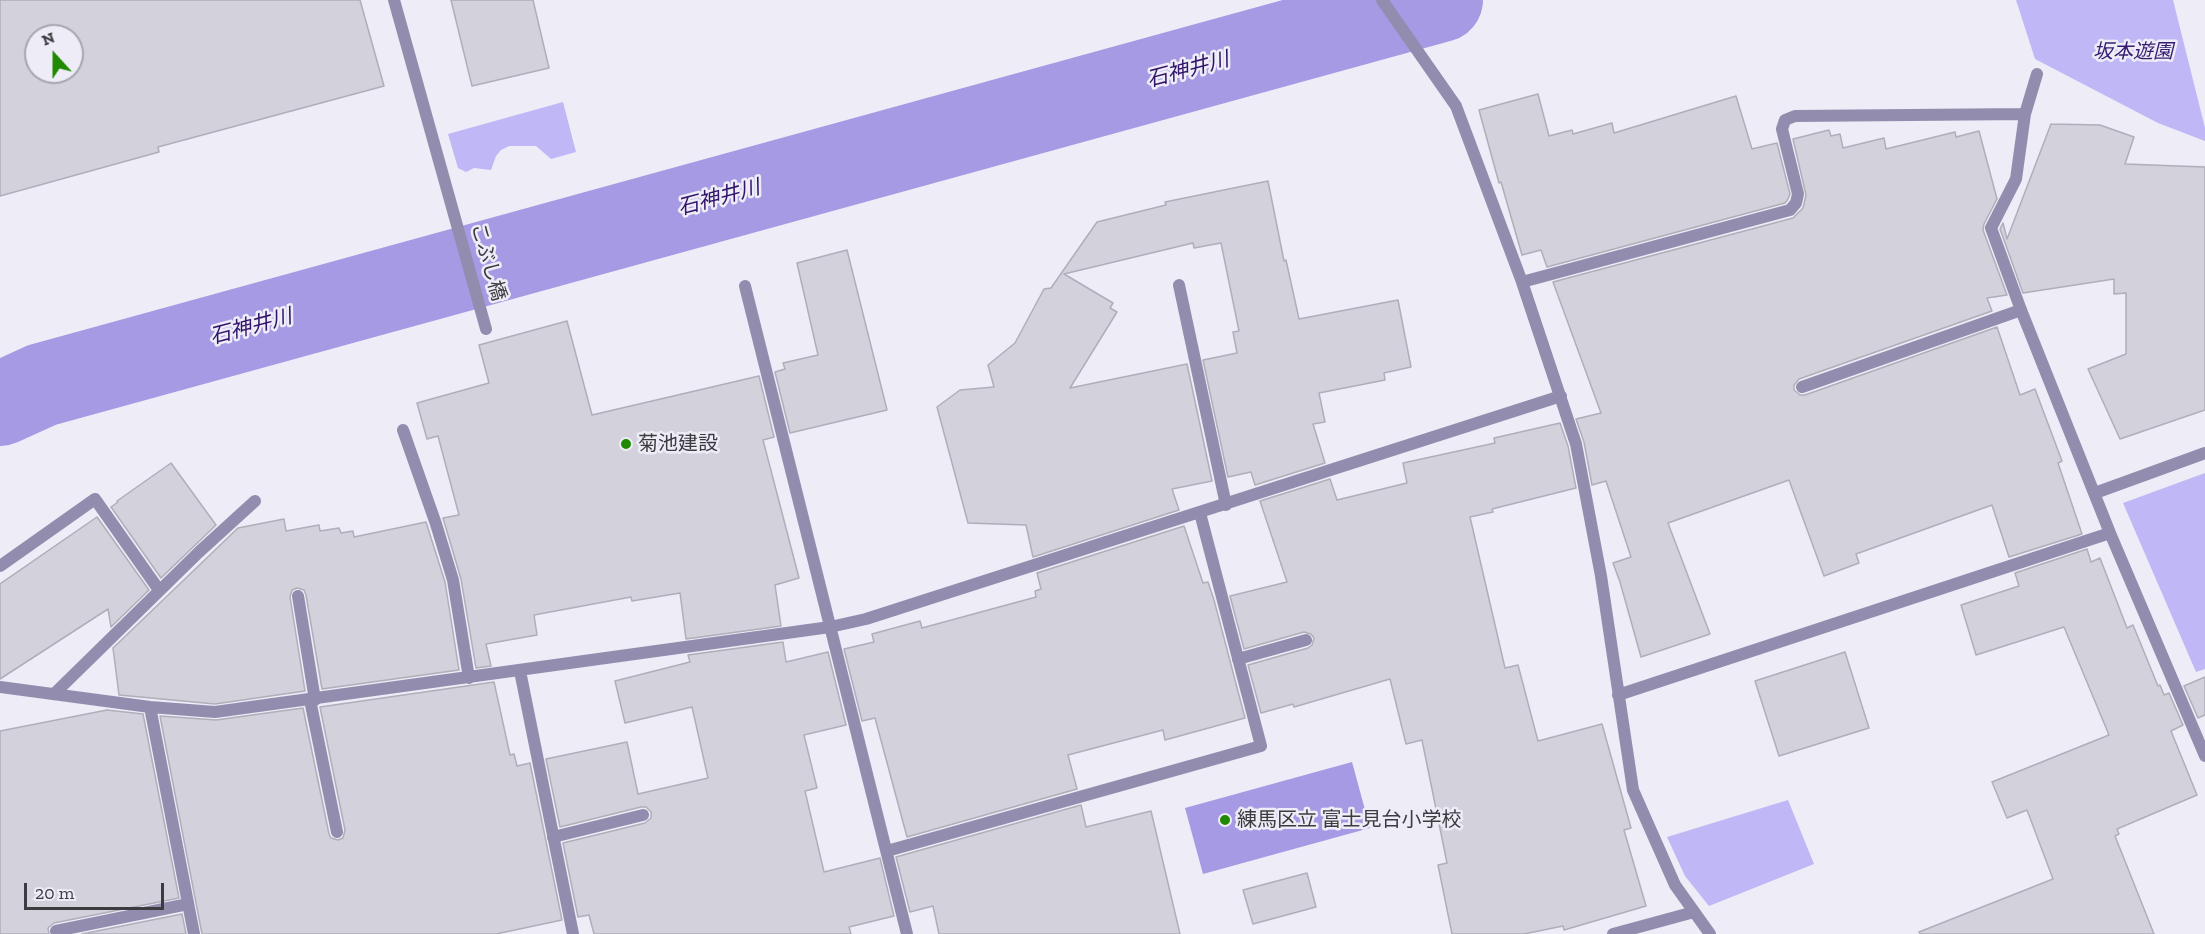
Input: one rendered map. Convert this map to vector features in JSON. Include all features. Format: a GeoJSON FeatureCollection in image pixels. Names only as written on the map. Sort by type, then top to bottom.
{"type":"FeatureCollection","features":[{"type":"Feature","properties":{"kind":"street","name":"こぶし橋"},"geometry":{"type":"LineString","coordinates":[[394,0],[485,324]]}},
{"type":"Feature","properties":{"kind":"street"},"geometry":{"type":"LineString","coordinates":[[1382,0],[1456,106],[1522,282],[1576,444],[1600,570],[1633,790],[1675,885],[1710,934]]}},
{"type":"Feature","properties":{"kind":"street"},"geometry":{"type":"LineString","coordinates":[[2037,74],[2025,114],[2016,178],[1991,228],[2021,310],[2110,533],[2205,756]]}},
{"type":"Feature","properties":{"kind":"street"},"geometry":{"type":"LineString","coordinates":[[1522,282],[1790,210],[1796,203],[1798,194],[1782,129],[1785,120],[1795,116],[2025,114]]}},
{"type":"Feature","properties":{"kind":"street"},"geometry":{"type":"LineString","coordinates":[[1179,285],[1226,505]]}},
{"type":"Feature","properties":{"kind":"street"},"geometry":{"type":"LineString","coordinates":[[745,286],[907,934]]}},
{"type":"Feature","properties":{"kind":"street"},"geometry":{"type":"LineString","coordinates":[[1802,387],[2021,310]]}},
{"type":"Feature","properties":{"kind":"street"},"geometry":{"type":"LineString","coordinates":[[0,687],[150,707],[215,712],[830,627],[866,619],[1561,396]]}},
{"type":"Feature","properties":{"kind":"street"},"geometry":{"type":"LineString","coordinates":[[403,430],[453,580],[469,678]]}},
{"type":"Feature","properties":{"kind":"street"},"geometry":{"type":"LineString","coordinates":[[2095,493],[2205,453]]}},
{"type":"Feature","properties":{"kind":"street"},"geometry":{"type":"LineString","coordinates":[[0,566],[95,500],[159,591]]}},
{"type":"Feature","properties":{"kind":"street"},"geometry":{"type":"LineString","coordinates":[[54,694],[255,501]]}},
{"type":"Feature","properties":{"kind":"street"},"geometry":{"type":"LineString","coordinates":[[887,850],[1261,747],[1200,513]]}},
{"type":"Feature","properties":{"kind":"street"},"geometry":{"type":"LineString","coordinates":[[1618,694],[2110,533]]}},
{"type":"Feature","properties":{"kind":"street"},"geometry":{"type":"LineString","coordinates":[[298,596],[313,700],[337,832]]}},
{"type":"Feature","properties":{"kind":"street"},"geometry":{"type":"LineString","coordinates":[[1238,659],[1306,640]]}},
{"type":"Feature","properties":{"kind":"street"},"geometry":{"type":"LineString","coordinates":[[520,671],[573,934]]}},
{"type":"Feature","properties":{"kind":"street"},"geometry":{"type":"LineString","coordinates":[[150,707],[194,934]]}},
{"type":"Feature","properties":{"kind":"street"},"geometry":{"type":"LineString","coordinates":[[553,837],[643,815]]}},
{"type":"Feature","properties":{"kind":"street"},"geometry":{"type":"LineString","coordinates":[[56,931],[188,904]]}},
{"type":"Feature","properties":{"kind":"street"},"geometry":{"type":"LineString","coordinates":[[1613,934],[1694,912]]}},
{"type":"Feature","properties":{"kind":"green space","name":"坂本遊園"},"geometry":{"type":"Polygon","coordinates":[[[2016,0],[2173,0],[2205,128],[2205,141],[2158,123],[2035,59],[2016,0]]]}},
{"type":"Feature","properties":{"kind":"green space"},"geometry":{"type":"Polygon","coordinates":[[[563,102],[576,152],[551,159],[536,146],[509,146],[496,156],[491,170],[474,168],[466,172],[458,168],[448,134],[563,102]]]}},
{"type":"Feature","properties":{"kind":"green space"},"geometry":{"type":"Polygon","coordinates":[[[2205,473],[2205,669],[2196,672],[2123,503],[2205,473]]]}},
{"type":"Feature","properties":{"kind":"green space"},"geometry":{"type":"Polygon","coordinates":[[[1788,800],[1814,864],[1709,906],[1685,876],[1667,837],[1788,800]]]}},
{"type":"Feature","properties":{"kind":"shaded area"},"geometry":{"type":"Polygon","coordinates":[[[1352,762],[1370,828],[1203,874],[1185,808],[1352,762]]]}},
{"type":"Feature","properties":{"kind":"building"},"geometry":{"type":"Polygon","coordinates":[[[0,0],[360,0],[384,86],[158,147],[159,152],[0,196],[0,0]]]}},
{"type":"Feature","properties":{"kind":"building"},"geometry":{"type":"Polygon","coordinates":[[[451,0],[533,0],[549,68],[472,86],[451,0]]]}},
{"type":"Feature","properties":{"kind":"building"},"geometry":{"type":"Polygon","coordinates":[[[1538,94],[1549,136],[1572,130],[1573,134],[1612,123],[1614,133],[1736,96],[1752,149],[1777,143],[1790,194],[1788,199],[1785,203],[1547,267],[1541,250],[1522,255],[1479,110],[1538,94]]]}},
{"type":"Feature","properties":{"kind":"building"},"geometry":{"type":"Polygon","coordinates":[[[2051,124],[2100,125],[2134,137],[2125,164],[2205,167],[2205,410],[2120,439],[2088,369],[2126,354],[2126,293],[2114,294],[2114,279],[2023,293],[2000,229],[2003,223],[2007,239],[2051,124]]]}},
{"type":"Feature","properties":{"kind":"building"},"geometry":{"type":"Polygon","coordinates":[[[1829,130],[1831,136],[1840,134],[1843,148],[1884,138],[1886,149],[1955,132],[1956,137],[1979,131],[1997,199],[1983,230],[2007,295],[1987,298],[1992,311],[1799,379],[1794,385],[1794,390],[1800,395],[1805,395],[1997,327],[2020,395],[2035,389],[2062,461],[2058,463],[2082,534],[2009,557],[1992,505],[1856,554],[1859,563],[1824,576],[1789,480],[1668,523],[1710,634],[1641,657],[1613,563],[1631,557],[1606,481],[1592,485],[1584,442],[1576,419],[1601,413],[1553,282],[1793,218],[1803,208],[1806,195],[1793,139],[1829,130]]]}},
{"type":"Feature","properties":{"kind":"building"},"geometry":{"type":"Polygon","coordinates":[[[1268,181],[1284,261],[1286,260],[1299,319],[1398,300],[1411,367],[1384,373],[1385,380],[1319,393],[1325,422],[1313,424],[1325,463],[1255,485],[1251,472],[1228,477],[1203,360],[1237,353],[1233,332],[1239,331],[1221,243],[1194,248],[1193,243],[1064,274],[1113,303],[1110,308],[1117,312],[1070,388],[1187,364],[1212,481],[1172,489],[1179,510],[1033,557],[1026,525],[968,523],[937,407],[960,390],[994,387],[988,365],[1015,343],[1044,289],[1051,288],[1097,222],[1166,205],[1165,202],[1268,181]]]}},
{"type":"Feature","properties":{"kind":"building"},"geometry":{"type":"Polygon","coordinates":[[[847,250],[887,410],[790,433],[775,372],[785,369],[783,363],[818,355],[797,263],[847,250]]]}},
{"type":"Feature","properties":{"kind":"building"},"geometry":{"type":"Polygon","coordinates":[[[567,321],[592,415],[759,376],[774,437],[763,440],[799,578],[775,585],[781,626],[686,639],[680,593],[632,601],[631,597],[534,615],[537,635],[486,644],[491,666],[476,668],[461,579],[443,518],[459,515],[438,436],[427,439],[417,403],[489,383],[479,345],[567,321]]]}},
{"type":"Feature","properties":{"kind":"building"},"geometry":{"type":"Polygon","coordinates":[[[1560,423],[1568,446],[1576,488],[1492,509],[1493,512],[1470,517],[1505,668],[1518,665],[1538,741],[1602,724],[1631,828],[1624,830],[1646,906],[1564,930],[1563,926],[1524,934],[1452,934],[1438,865],[1447,863],[1422,740],[1406,744],[1390,679],[1294,707],[1293,704],[1261,713],[1248,665],[1308,648],[1312,645],[1314,638],[1311,634],[1304,632],[1244,649],[1230,596],[1287,582],[1260,501],[1330,479],[1337,500],[1407,483],[1403,463],[1495,443],[1494,438],[1560,423]]]}},
{"type":"Feature","properties":{"kind":"building"},"geometry":{"type":"Polygon","coordinates":[[[171,463],[216,525],[161,578],[111,507],[171,463]]]}},
{"type":"Feature","properties":{"kind":"building"},"geometry":{"type":"Polygon","coordinates":[[[97,517],[149,590],[111,627],[108,609],[0,679],[0,584],[97,517]]]}},
{"type":"Feature","properties":{"kind":"building"},"geometry":{"type":"Polygon","coordinates":[[[284,519],[286,531],[319,525],[320,531],[339,528],[341,533],[353,531],[354,537],[426,522],[445,582],[459,670],[322,689],[306,595],[304,590],[297,588],[292,590],[290,597],[305,691],[215,704],[119,695],[113,648],[238,528],[284,519]]]}},
{"type":"Feature","properties":{"kind":"building"},"geometry":{"type":"Polygon","coordinates":[[[1184,526],[1203,583],[1208,582],[1214,600],[1245,718],[1165,740],[1163,730],[1068,755],[1077,789],[907,837],[875,718],[862,721],[844,649],[874,642],[872,634],[920,621],[922,628],[1036,597],[1035,591],[1041,589],[1037,573],[1184,526]]]}},
{"type":"Feature","properties":{"kind":"building"},"geometry":{"type":"Polygon","coordinates":[[[2087,549],[2091,562],[2100,558],[2127,628],[2133,625],[2158,686],[2160,685],[2164,695],[2169,693],[2183,725],[2171,731],[2197,795],[2117,829],[2119,834],[2115,836],[2154,934],[1920,934],[1919,932],[2053,879],[2027,810],[2007,818],[1992,782],[2109,735],[2064,627],[1976,655],[1961,605],[2019,586],[2015,573],[2087,549]]]}},
{"type":"Feature","properties":{"kind":"building"},"geometry":{"type":"Polygon","coordinates":[[[783,642],[786,662],[828,652],[846,725],[804,735],[817,788],[805,791],[824,872],[880,858],[894,916],[849,927],[851,934],[594,934],[589,915],[578,917],[563,843],[645,823],[651,818],[651,812],[646,807],[641,807],[560,827],[546,759],[627,742],[638,794],[708,778],[692,707],[625,723],[615,681],[690,662],[688,655],[783,642]]]}},
{"type":"Feature","properties":{"kind":"building"},"geometry":{"type":"Polygon","coordinates":[[[1845,652],[1869,728],[1779,756],[1755,681],[1845,652]]]}},
{"type":"Feature","properties":{"kind":"building"},"geometry":{"type":"Polygon","coordinates":[[[2205,677],[2205,715],[2198,718],[2184,686],[2205,677]]]}},
{"type":"Feature","properties":{"kind":"building"},"geometry":{"type":"Polygon","coordinates":[[[494,682],[510,755],[514,754],[517,766],[530,763],[562,920],[496,934],[202,934],[160,716],[216,720],[303,708],[329,834],[331,838],[338,840],[343,838],[345,830],[320,707],[494,682]]]}},
{"type":"Feature","properties":{"kind":"building"},"geometry":{"type":"Polygon","coordinates":[[[107,710],[143,714],[179,898],[54,923],[48,928],[49,934],[0,934],[0,731],[107,710]]]}},
{"type":"Feature","properties":{"kind":"building"},"geometry":{"type":"Polygon","coordinates":[[[1081,805],[1086,827],[1151,811],[1180,934],[939,934],[933,906],[910,912],[896,857],[1081,805]]]}},
{"type":"Feature","properties":{"kind":"building"},"geometry":{"type":"Polygon","coordinates":[[[1307,873],[1316,907],[1253,924],[1243,890],[1307,873]]]}},
{"type":"Feature","properties":{"kind":"building"},"geometry":{"type":"Polygon","coordinates":[[[182,914],[186,934],[82,934],[182,914]]]}},
{"type":"Feature","properties":{"kind":"waterway","name":"石神井川"},"geometry":{"type":"LineString","coordinates":[[0,404],[42,385],[1441,0]]}},
{"type":"Feature","properties":{"kind":"place","name":"菊池建設"},"geometry":{"type":"Point","coordinates":[626,444]}},
{"type":"Feature","properties":{"kind":"place","name":"練馬区立 富士見台小学校"},"geometry":{"type":"Point","coordinates":[1225,820]}}]}
